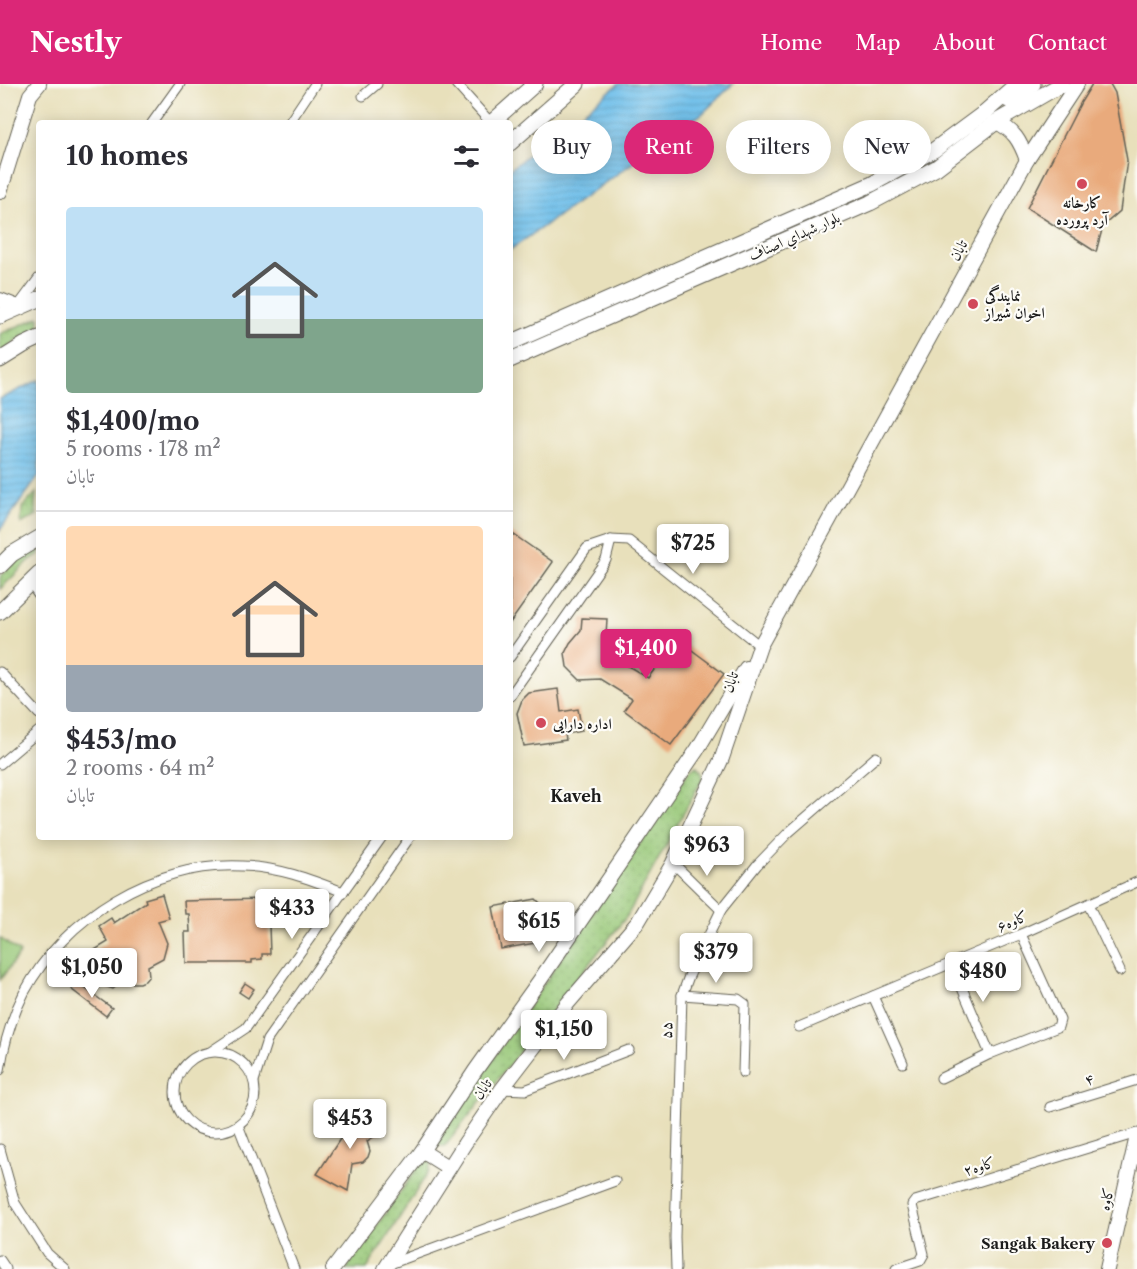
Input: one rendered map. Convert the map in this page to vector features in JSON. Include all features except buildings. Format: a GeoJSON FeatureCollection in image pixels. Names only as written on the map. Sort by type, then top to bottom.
{"type":"FeatureCollection","features":[{"type":"Feature","properties":{"kind":"main road"},"geometry":{"type":"LineString","coordinates":[[494,120],[535,84]]}},
{"type":"Feature","properties":{"kind":"main road"},"geometry":{"type":"LineString","coordinates":[[513,140],[577,84]]}},
{"type":"Feature","properties":{"kind":"main road","name":"بلوار شهداي اصناف"},"geometry":{"type":"LineString","coordinates":[[513,359],[870,203],[936,168],[990,117],[1017,84]]}},
{"type":"Feature","properties":{"kind":"main road"},"geometry":{"type":"LineString","coordinates":[[990,117],[1033,84]]}},
{"type":"Feature","properties":{"kind":"main road","name":"بلوار شهداي اصناف"},"geometry":{"type":"LineString","coordinates":[[513,342],[872,184],[990,117],[1062,84]]}},
{"type":"Feature","properties":{"kind":"main road"},"geometry":{"type":"LineString","coordinates":[[0,316],[36,300]]}},
{"type":"Feature","properties":{"kind":"main road"},"geometry":{"type":"LineString","coordinates":[[0,360],[36,339]]}},
{"type":"Feature","properties":{"kind":"main road"},"geometry":{"type":"LineString","coordinates":[[0,566],[12,554],[36,540]]}},
{"type":"Feature","properties":{"kind":"main road"},"geometry":{"type":"LineString","coordinates":[[2,608],[36,584]]}},
{"type":"Feature","properties":{"kind":"street"},"geometry":{"type":"LineString","coordinates":[[0,192],[4,165],[30,95],[39,84]]}},
{"type":"Feature","properties":{"kind":"street"},"geometry":{"type":"LineString","coordinates":[[154,120],[180,84]]}},
{"type":"Feature","properties":{"kind":"street"},"geometry":{"type":"LineString","coordinates":[[291,120],[316,84]]}},
{"type":"Feature","properties":{"kind":"street"},"geometry":{"type":"LineString","coordinates":[[363,96],[377,84]]}},
{"type":"Feature","properties":{"kind":"street"},"geometry":{"type":"LineString","coordinates":[[456,84],[488,120]]}},
{"type":"Feature","properties":{"kind":"street","name":"تابان"},"geometry":{"type":"LineString","coordinates":[[386,1267],[501,1089],[561,1012],[638,922],[673,862],[722,758],[760,646],[1027,160],[1077,84]]}},
{"type":"Feature","properties":{"kind":"street"},"geometry":{"type":"LineString","coordinates":[[990,117],[1007,127],[1015,135],[1027,160]]}},
{"type":"Feature","properties":{"kind":"street"},"geometry":{"type":"LineString","coordinates":[[0,300],[18,307],[36,282]]}},
{"type":"Feature","properties":{"kind":"street"},"geometry":{"type":"LineString","coordinates":[[513,692],[606,560],[611,540]]}},
{"type":"Feature","properties":{"kind":"street"},"geometry":{"type":"LineString","coordinates":[[333,1269],[422,1150],[540,980],[697,750],[760,646],[629,541],[611,540],[587,548],[513,653]]}},
{"type":"Feature","properties":{"kind":"street"},"geometry":{"type":"LineString","coordinates":[[0,672],[36,711]]}},
{"type":"Feature","properties":{"kind":"street"},"geometry":{"type":"LineString","coordinates":[[0,764],[36,734]]}},
{"type":"Feature","properties":{"kind":"street","name":"۵۵"},"geometry":{"type":"LineString","coordinates":[[676,1269],[682,995],[689,975],[721,910],[758,865],[788,833],[876,757]]}},
{"type":"Feature","properties":{"kind":"street"},"geometry":{"type":"LineString","coordinates":[[210,1052],[225,1053],[237,1058],[248,1068],[254,1081],[256,1095],[245,1120],[221,1133],[208,1133],[196,1129],[186,1121],[175,1099],[178,1075],[186,1064],[197,1056],[210,1052],[246,1028],[380,840]]}},
{"type":"Feature","properties":{"kind":"street"},"geometry":{"type":"LineString","coordinates":[[254,1081],[267,1040],[409,840]]}},
{"type":"Feature","properties":{"kind":"street"},"geometry":{"type":"LineString","coordinates":[[673,862],[721,910]]}},
{"type":"Feature","properties":{"kind":"street"},"geometry":{"type":"LineString","coordinates":[[0,1071],[5,1042],[24,992],[54,949],[93,913],[139,886],[189,870],[242,866],[294,873],[343,892]]}},
{"type":"Feature","properties":{"kind":"street","name":"کاوه۶"},"geometry":{"type":"LineString","coordinates":[[799,1027],[1021,934],[1137,882]]}},
{"type":"Feature","properties":{"kind":"street"},"geometry":{"type":"LineString","coordinates":[[1088,904],[1120,971]]}},
{"type":"Feature","properties":{"kind":"street"},"geometry":{"type":"LineString","coordinates":[[941,1078],[990,1054],[1058,1027],[1060,1024],[1021,934]]}},
{"type":"Feature","properties":{"kind":"street"},"geometry":{"type":"LineString","coordinates":[[951,962],[990,1054]]}},
{"type":"Feature","properties":{"kind":"street"},"geometry":{"type":"LineString","coordinates":[[682,995],[738,999],[745,1004],[743,1073]]}},
{"type":"Feature","properties":{"kind":"street"},"geometry":{"type":"LineString","coordinates":[[873,996],[903,1063]]}},
{"type":"Feature","properties":{"kind":"street"},"geometry":{"type":"LineString","coordinates":[[501,1089],[525,1090],[629,1050]]}},
{"type":"Feature","properties":{"kind":"street","name":"۴"},"geometry":{"type":"LineString","coordinates":[[1050,1107],[1137,1080]]}},
{"type":"Feature","properties":{"kind":"street"},"geometry":{"type":"LineString","coordinates":[[238,1125],[294,1269]]}},
{"type":"Feature","properties":{"kind":"street","name":"کاوه۲"},"geometry":{"type":"LineString","coordinates":[[896,1269],[920,1261],[924,1254],[912,1205],[915,1201],[1137,1134]]}},
{"type":"Feature","properties":{"kind":"street","name":"کاوه"},"geometry":{"type":"LineString","coordinates":[[1107,1269],[1137,1134]]}},
{"type":"Feature","properties":{"kind":"street"},"geometry":{"type":"LineString","coordinates":[[0,1149],[15,1203],[47,1253],[65,1269]]}},
{"type":"Feature","properties":{"kind":"street"},"geometry":{"type":"LineString","coordinates":[[422,1150],[449,1168]]}},
{"type":"Feature","properties":{"kind":"street"},"geometry":{"type":"LineString","coordinates":[[386,1267],[615,1181]]}},
{"type":"Feature","properties":{"kind":"street"},"geometry":{"type":"LineString","coordinates":[[0,1260],[6,1269]]}},
{"type":"Feature","properties":{"kind":"green space"},"geometry":{"type":"Polygon","coordinates":[[[36,318],[36,330],[0,353],[0,334],[36,318]]]}},
{"type":"Feature","properties":{"kind":"green space"},"geometry":{"type":"Polygon","coordinates":[[[36,493],[36,516],[21,524],[22,508],[36,493]]]}},
{"type":"Feature","properties":{"kind":"green space"},"geometry":{"type":"Polygon","coordinates":[[[36,546],[36,556],[0,589],[0,577],[22,553],[36,546]]]}},
{"type":"Feature","properties":{"kind":"green space"},"geometry":{"type":"Polygon","coordinates":[[[697,766],[703,778],[627,916],[445,1146],[440,1146],[436,1142],[690,770],[697,766]]]}},
{"type":"Feature","properties":{"kind":"green space"},"geometry":{"type":"Polygon","coordinates":[[[0,938],[20,953],[0,980],[0,938]]]}},
{"type":"Feature","properties":{"kind":"green space"},"geometry":{"type":"Polygon","coordinates":[[[423,1160],[431,1162],[429,1171],[367,1269],[346,1269],[423,1160]]]}},
{"type":"Feature","properties":{"kind":"water"},"geometry":{"type":"Polygon","coordinates":[[[619,84],[733,84],[693,120],[624,120],[624,169],[513,248],[513,167],[531,153],[531,174],[612,174],[612,120],[573,120],[619,84]]]}},
{"type":"Feature","properties":{"kind":"water"},"geometry":{"type":"Polygon","coordinates":[[[36,381],[36,480],[0,530],[0,399],[36,381]]]}},
{"type":"Feature","properties":{"kind":"place","name":"کارخانه آرد پرورده"},"geometry":{"type":"Point","coordinates":[1082,184]}},
{"type":"Feature","properties":{"kind":"place","name":"نمایندگی اخوان شیراز"},"geometry":{"type":"Point","coordinates":[973,304]}},
{"type":"Feature","properties":{"kind":"place","name":"اداره دارایی"},"geometry":{"type":"Point","coordinates":[541,723]}},
{"type":"Feature","properties":{"kind":"place","name":"Sangak Bakery"},"geometry":{"type":"Point","coordinates":[1107,1243]}},
{"type":"Feature","properties":{"kind":"district","name":"Kaveh"},"geometry":{"type":"Point","coordinates":[576,796]}}]}
